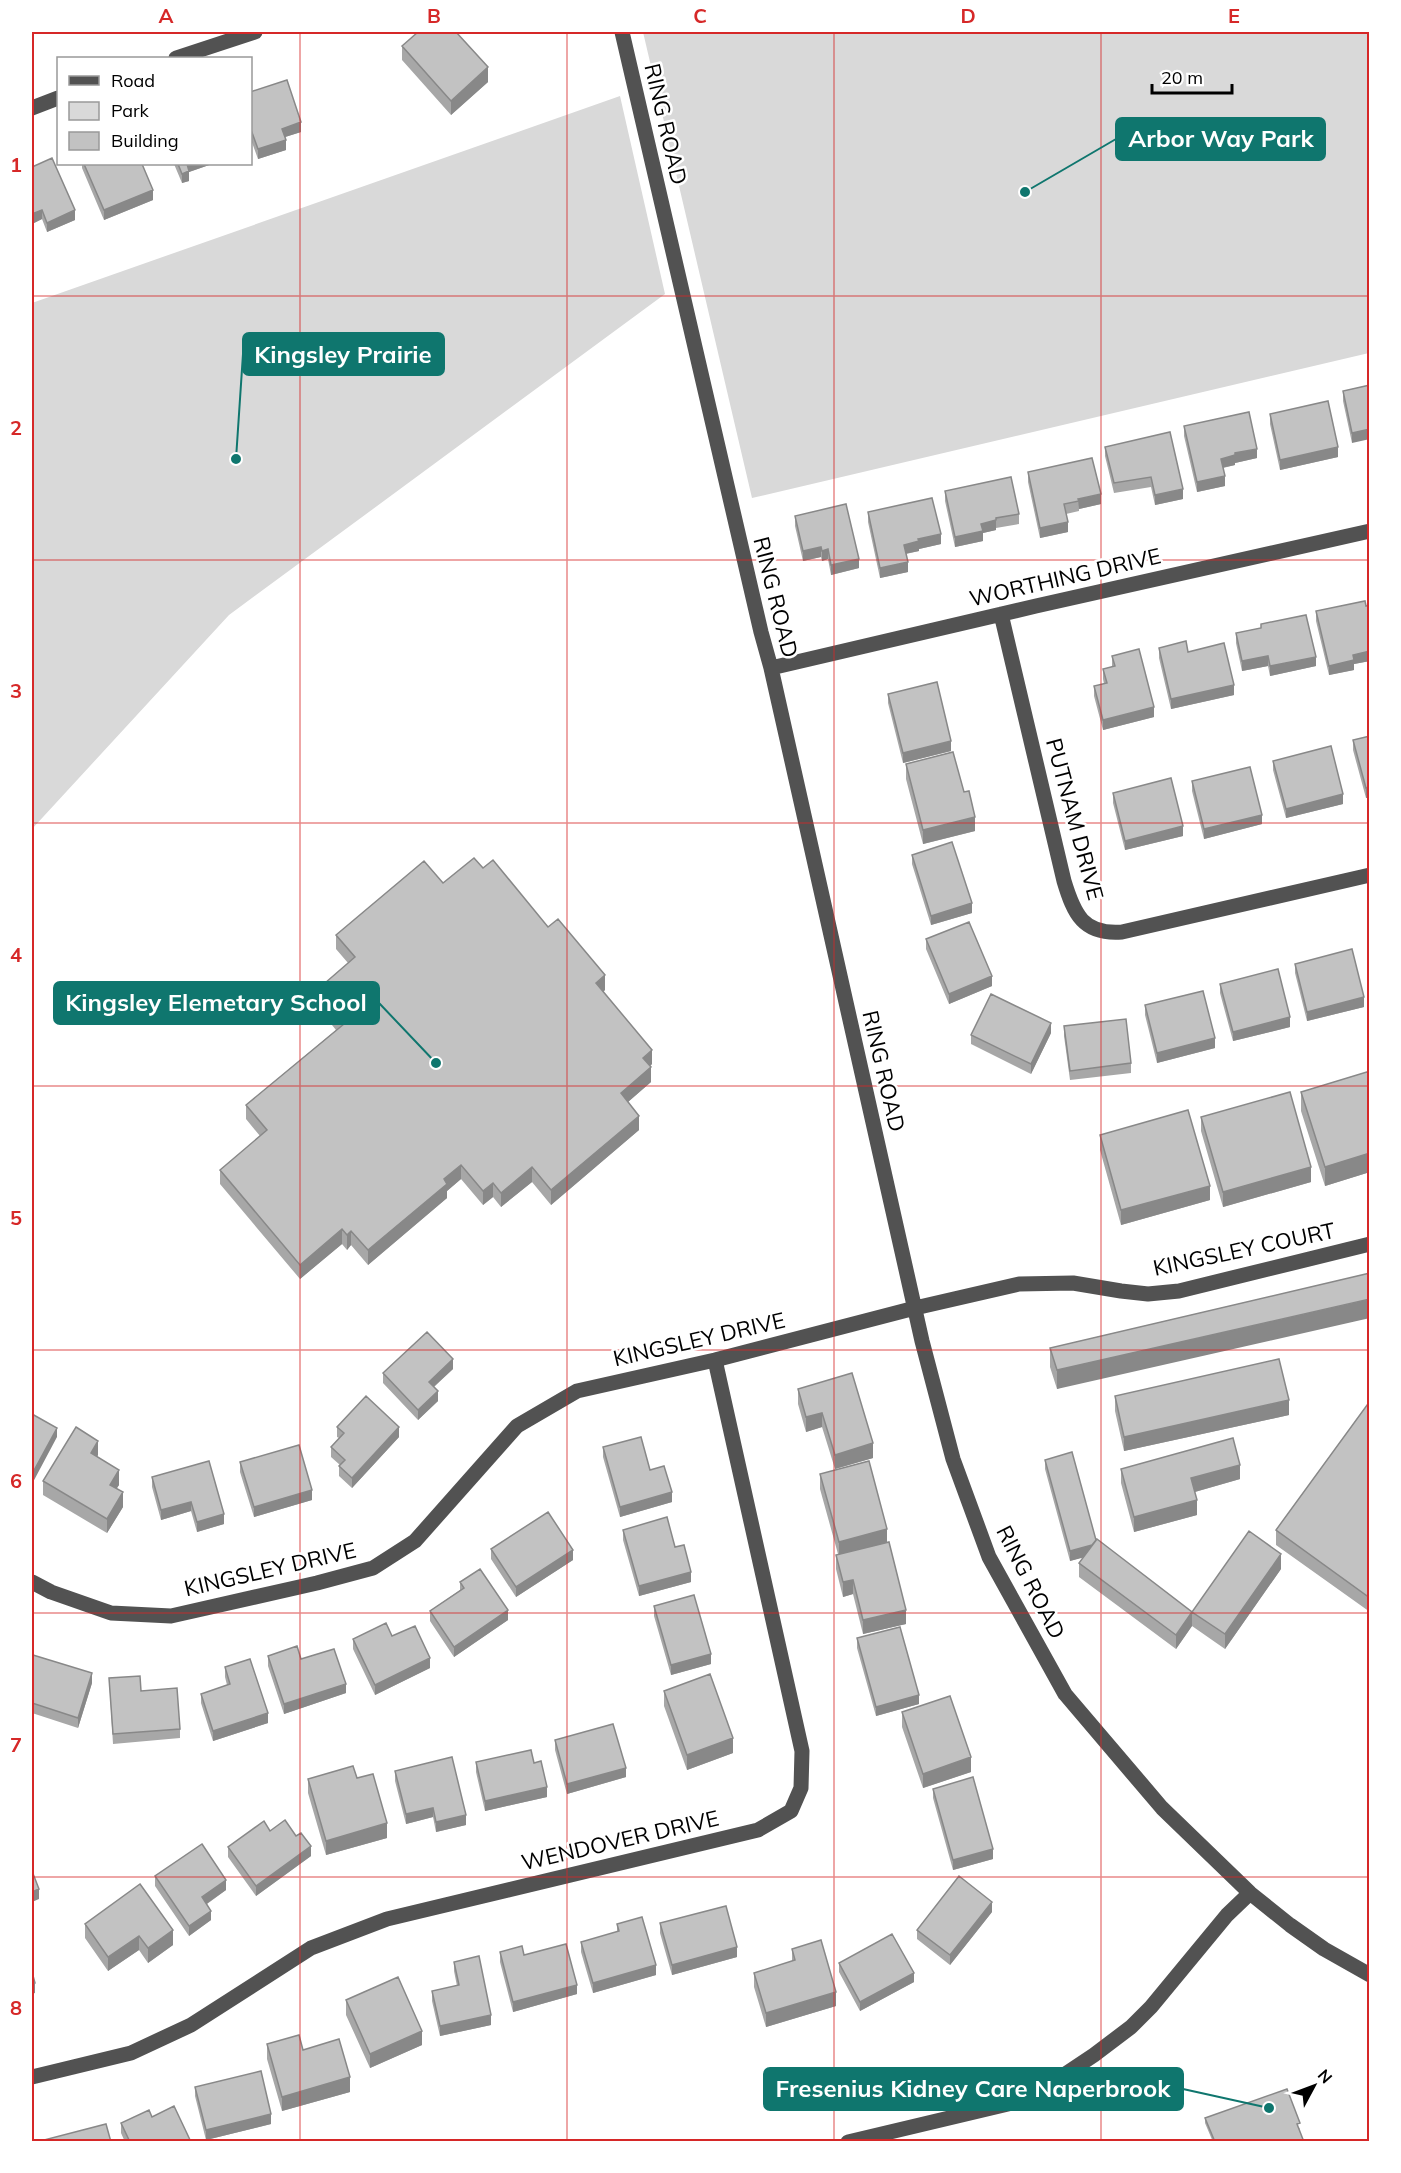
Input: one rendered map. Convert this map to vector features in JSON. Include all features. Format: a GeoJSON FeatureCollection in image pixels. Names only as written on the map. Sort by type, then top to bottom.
{"type":"FeatureCollection","features":[{"type":"Feature","properties":{"kind":"street"},"geometry":{"type":"LineString","coordinates":[[179,57],[255,32]]}},
{"type":"Feature","properties":{"kind":"street","name":"RING ROAD"},"geometry":{"type":"LineString","coordinates":[[622,32],[771,668],[915,1308],[953,1460],[989,1557],[1065,1694],[1162,1808],[1250,1893],[1324,1949],[1370,1975]]}},
{"type":"Feature","properties":{"kind":"street"},"geometry":{"type":"LineString","coordinates":[[32,108],[57,98]]}},
{"type":"Feature","properties":{"kind":"street","name":"WORTHING DRIVE"},"geometry":{"type":"LineString","coordinates":[[771,668],[1370,531]]}},
{"type":"Feature","properties":{"kind":"street","name":"PUTNAM DRIVE"},"geometry":{"type":"LineString","coordinates":[[1001,614],[1064,881],[1072,908],[1082,921],[1110,933],[1122,932],[1370,875]]}},
{"type":"Feature","properties":{"kind":"street","name":"KINGSLEY COURT"},"geometry":{"type":"LineString","coordinates":[[915,1308],[1019,1284],[1039,1282],[1073,1283],[1148,1294],[1179,1291],[1370,1244]]}},
{"type":"Feature","properties":{"kind":"street","name":"KINGSLEY DRIVE"},"geometry":{"type":"LineString","coordinates":[[32,1582],[51,1592],[111,1613],[171,1616],[373,1568],[415,1541],[517,1426],[577,1390],[715,1360],[915,1308]]}},
{"type":"Feature","properties":{"kind":"street","name":"WENDOVER DRIVE"},"geometry":{"type":"LineString","coordinates":[[32,2078],[131,2053],[191,2025],[311,1948],[387,1919],[758,1830],[791,1811],[801,1788],[802,1751],[715,1360]]}},
{"type":"Feature","properties":{"kind":"street"},"geometry":{"type":"LineString","coordinates":[[848,2142],[1008,2104],[1061,2076],[1131,2027],[1151,2007],[1227,1916],[1250,1893]]}},
{"type":"Feature","properties":{"kind":"green space"},"geometry":{"type":"Polygon","coordinates":[[[643,32],[1369,32],[1369,353],[752,498],[643,32]]]}},
{"type":"Feature","properties":{"kind":"green space"},"geometry":{"type":"Polygon","coordinates":[[[620,96],[665,294],[229,615],[32,829],[32,303],[620,96]]]}},
{"type":"Feature","properties":{"kind":"building"},"geometry":{"type":"Polygon","coordinates":[[[418,32],[456,32],[488,67],[451,101],[402,46],[418,32]]]}},
{"type":"Feature","properties":{"kind":"building"},"geometry":{"type":"Polygon","coordinates":[[[287,80],[301,122],[282,129],[286,140],[258,149],[252,132],[252,91],[287,80]]]}},
{"type":"Feature","properties":{"kind":"building"},"geometry":{"type":"Polygon","coordinates":[[[52,158],[75,210],[47,223],[42,210],[32,214],[32,167],[52,158]]]}},
{"type":"Feature","properties":{"kind":"building"},"geometry":{"type":"Polygon","coordinates":[[[84,165],[142,165],[153,190],[104,210],[84,165]]]}},
{"type":"Feature","properties":{"kind":"building"},"geometry":{"type":"Polygon","coordinates":[[[178,165],[187,165],[189,171],[182,174],[178,165]]]}},
{"type":"Feature","properties":{"kind":"building"},"geometry":{"type":"Polygon","coordinates":[[[1370,385],[1370,429],[1352,433],[1343,391],[1370,385]]]}},
{"type":"Feature","properties":{"kind":"building"},"geometry":{"type":"Polygon","coordinates":[[[1328,401],[1338,447],[1280,460],[1270,414],[1328,401]]]}},
{"type":"Feature","properties":{"kind":"building"},"geometry":{"type":"Polygon","coordinates":[[[1249,412],[1257,449],[1235,453],[1235,455],[1221,459],[1225,476],[1197,482],[1184,426],[1249,412]]]}},
{"type":"Feature","properties":{"kind":"building"},"geometry":{"type":"Polygon","coordinates":[[[1170,432],[1183,489],[1155,495],[1151,477],[1114,483],[1105,447],[1170,432]]]}},
{"type":"Feature","properties":{"kind":"building"},"geometry":{"type":"Polygon","coordinates":[[[1092,458],[1101,494],[1064,504],[1068,522],[1040,528],[1028,472],[1092,458]]]}},
{"type":"Feature","properties":{"kind":"building"},"geometry":{"type":"Polygon","coordinates":[[[1011,477],[1019,514],[996,518],[996,520],[981,524],[983,531],[955,537],[945,491],[1011,477]]]}},
{"type":"Feature","properties":{"kind":"building"},"geometry":{"type":"Polygon","coordinates":[[[932,498],[941,534],[904,545],[908,562],[880,568],[868,512],[932,498]]]}},
{"type":"Feature","properties":{"kind":"building"},"geometry":{"type":"Polygon","coordinates":[[[846,504],[859,559],[831,565],[828,549],[822,551],[821,547],[803,551],[795,516],[846,504]]]}},
{"type":"Feature","properties":{"kind":"building"},"geometry":{"type":"Polygon","coordinates":[[[1365,601],[1366,606],[1370,605],[1370,651],[1353,655],[1354,660],[1329,666],[1316,611],[1365,601]]]}},
{"type":"Feature","properties":{"kind":"building"},"geometry":{"type":"Polygon","coordinates":[[[1306,615],[1316,657],[1270,666],[1268,656],[1242,661],[1236,633],[1261,628],[1261,624],[1306,615]]]}},
{"type":"Feature","properties":{"kind":"building"},"geometry":{"type":"Polygon","coordinates":[[[1186,641],[1188,652],[1224,643],[1234,685],[1171,699],[1159,648],[1186,641]]]}},
{"type":"Feature","properties":{"kind":"building"},"geometry":{"type":"Polygon","coordinates":[[[1139,649],[1154,707],[1103,720],[1094,686],[1107,683],[1103,669],[1115,666],[1112,656],[1139,649]]]}},
{"type":"Feature","properties":{"kind":"building"},"geometry":{"type":"Polygon","coordinates":[[[937,682],[951,741],[903,753],[888,694],[937,682]]]}},
{"type":"Feature","properties":{"kind":"building"},"geometry":{"type":"Polygon","coordinates":[[[1370,736],[1370,787],[1366,788],[1353,740],[1370,736]]]}},
{"type":"Feature","properties":{"kind":"building"},"geometry":{"type":"Polygon","coordinates":[[[1331,746],[1343,794],[1286,809],[1273,761],[1331,746]]]}},
{"type":"Feature","properties":{"kind":"building"},"geometry":{"type":"Polygon","coordinates":[[[953,752],[964,792],[969,791],[975,817],[923,830],[906,764],[953,752]]]}},
{"type":"Feature","properties":{"kind":"building"},"geometry":{"type":"Polygon","coordinates":[[[1250,767],[1262,815],[1204,829],[1192,781],[1250,767]]]}},
{"type":"Feature","properties":{"kind":"building"},"geometry":{"type":"Polygon","coordinates":[[[1171,778],[1183,826],[1125,841],[1113,793],[1171,778]]]}},
{"type":"Feature","properties":{"kind":"building"},"geometry":{"type":"Polygon","coordinates":[[[952,842],[972,903],[931,916],[912,855],[952,842]]]}},
{"type":"Feature","properties":{"kind":"building"},"geometry":{"type":"Polygon","coordinates":[[[474,858],[483,868],[493,860],[548,927],[558,919],[605,975],[596,983],[652,1050],[643,1058],[651,1067],[621,1093],[639,1116],[551,1190],[532,1167],[501,1193],[493,1183],[483,1191],[461,1165],[444,1179],[447,1184],[368,1250],[351,1231],[347,1235],[342,1229],[300,1265],[220,1170],[267,1130],[246,1105],[344,1024],[324,1001],[334,993],[325,983],[355,957],[336,935],[424,861],[443,883],[474,858]]]}},
{"type":"Feature","properties":{"kind":"building"},"geometry":{"type":"Polygon","coordinates":[[[969,922],[992,976],[949,994],[926,939],[969,922]]]}},
{"type":"Feature","properties":{"kind":"building"},"geometry":{"type":"Polygon","coordinates":[[[1352,949],[1364,997],[1307,1012],[1295,964],[1352,949]]]}},
{"type":"Feature","properties":{"kind":"building"},"geometry":{"type":"Polygon","coordinates":[[[1278,969],[1290,1017],[1233,1032],[1220,984],[1278,969]]]}},
{"type":"Feature","properties":{"kind":"building"},"geometry":{"type":"Polygon","coordinates":[[[1203,991],[1215,1038],[1157,1053],[1145,1005],[1203,991]]]}},
{"type":"Feature","properties":{"kind":"building"},"geometry":{"type":"Polygon","coordinates":[[[991,994],[1051,1023],[1031,1064],[971,1035],[991,994]]]}},
{"type":"Feature","properties":{"kind":"building"},"geometry":{"type":"Polygon","coordinates":[[[1126,1019],[1131,1063],[1070,1071],[1064,1026],[1126,1019]]]}},
{"type":"Feature","properties":{"kind":"building"},"geometry":{"type":"Polygon","coordinates":[[[1370,1071],[1370,1153],[1325,1167],[1301,1092],[1370,1071]]]}},
{"type":"Feature","properties":{"kind":"building"},"geometry":{"type":"Polygon","coordinates":[[[1290,1092],[1311,1167],[1223,1192],[1201,1117],[1290,1092]]]}},
{"type":"Feature","properties":{"kind":"building"},"geometry":{"type":"Polygon","coordinates":[[[1188,1110],[1210,1186],[1121,1210],[1100,1135],[1188,1110]]]}},
{"type":"Feature","properties":{"kind":"building"},"geometry":{"type":"Polygon","coordinates":[[[1370,1273],[1370,1299],[1057,1370],[1050,1348],[1370,1273]]]}},
{"type":"Feature","properties":{"kind":"building"},"geometry":{"type":"Polygon","coordinates":[[[427,1332],[453,1359],[429,1382],[438,1391],[418,1410],[383,1373],[427,1332]]]}},
{"type":"Feature","properties":{"kind":"building"},"geometry":{"type":"Polygon","coordinates":[[[1279,1359],[1289,1400],[1124,1437],[1115,1396],[1279,1359]]]}},
{"type":"Feature","properties":{"kind":"building"},"geometry":{"type":"Polygon","coordinates":[[[852,1373],[873,1443],[835,1455],[822,1413],[806,1417],[798,1389],[852,1373]]]}},
{"type":"Feature","properties":{"kind":"building"},"geometry":{"type":"Polygon","coordinates":[[[366,1396],[399,1427],[352,1478],[339,1466],[345,1460],[331,1447],[344,1433],[337,1427],[366,1396]]]}},
{"type":"Feature","properties":{"kind":"building"},"geometry":{"type":"Polygon","coordinates":[[[1370,1401],[1370,1598],[1276,1530],[1370,1401]]]}},
{"type":"Feature","properties":{"kind":"building"},"geometry":{"type":"Polygon","coordinates":[[[32,1414],[57,1428],[32,1474],[32,1414]]]}},
{"type":"Feature","properties":{"kind":"building"},"geometry":{"type":"Polygon","coordinates":[[[76,1427],[98,1441],[91,1453],[119,1470],[110,1485],[123,1492],[107,1519],[43,1481],[76,1427]]]}},
{"type":"Feature","properties":{"kind":"building"},"geometry":{"type":"Polygon","coordinates":[[[641,1437],[650,1470],[664,1466],[672,1492],[620,1507],[603,1447],[641,1437]]]}},
{"type":"Feature","properties":{"kind":"building"},"geometry":{"type":"Polygon","coordinates":[[[1233,1438],[1240,1465],[1191,1478],[1197,1500],[1134,1517],[1121,1469],[1233,1438]]]}},
{"type":"Feature","properties":{"kind":"building"},"geometry":{"type":"Polygon","coordinates":[[[299,1445],[312,1490],[254,1507],[240,1462],[299,1445]]]}},
{"type":"Feature","properties":{"kind":"building"},"geometry":{"type":"Polygon","coordinates":[[[1072,1452],[1096,1540],[1092,1545],[1070,1551],[1045,1460],[1072,1452]]]}},
{"type":"Feature","properties":{"kind":"building"},"geometry":{"type":"Polygon","coordinates":[[[209,1461],[224,1514],[197,1522],[191,1502],[161,1510],[152,1477],[209,1461]]]}},
{"type":"Feature","properties":{"kind":"building"},"geometry":{"type":"Polygon","coordinates":[[[869,1461],[887,1529],[839,1542],[820,1474],[869,1461]]]}},
{"type":"Feature","properties":{"kind":"building"},"geometry":{"type":"Polygon","coordinates":[[[548,1512],[573,1550],[516,1587],[491,1549],[548,1512]]]}},
{"type":"Feature","properties":{"kind":"building"},"geometry":{"type":"Polygon","coordinates":[[[667,1517],[675,1547],[684,1545],[691,1572],[639,1586],[623,1530],[667,1517]]]}},
{"type":"Feature","properties":{"kind":"building"},"geometry":{"type":"Polygon","coordinates":[[[1249,1531],[1281,1554],[1225,1634],[1192,1612],[1249,1531]]]}},
{"type":"Feature","properties":{"kind":"building"},"geometry":{"type":"Polygon","coordinates":[[[1097,1539],[1192,1612],[1176,1635],[1079,1563],[1097,1539]]]}},
{"type":"Feature","properties":{"kind":"building"},"geometry":{"type":"Polygon","coordinates":[[[889,1542],[906,1610],[863,1620],[853,1580],[843,1582],[836,1555],[889,1542]]]}},
{"type":"Feature","properties":{"kind":"building"},"geometry":{"type":"Polygon","coordinates":[[[480,1569],[508,1610],[454,1647],[430,1611],[464,1588],[460,1582],[480,1569]]]}},
{"type":"Feature","properties":{"kind":"building"},"geometry":{"type":"Polygon","coordinates":[[[694,1595],[711,1654],[671,1665],[654,1606],[694,1595]]]}},
{"type":"Feature","properties":{"kind":"building"},"geometry":{"type":"Polygon","coordinates":[[[386,1623],[392,1636],[415,1626],[430,1658],[375,1685],[353,1639],[386,1623]]]}},
{"type":"Feature","properties":{"kind":"building"},"geometry":{"type":"Polygon","coordinates":[[[900,1627],[919,1695],[876,1707],[857,1638],[900,1627]]]}},
{"type":"Feature","properties":{"kind":"building"},"geometry":{"type":"Polygon","coordinates":[[[297,1646],[301,1659],[334,1649],[346,1684],[284,1704],[268,1656],[297,1646]]]}},
{"type":"Feature","properties":{"kind":"building"},"geometry":{"type":"Polygon","coordinates":[[[33,1655],[92,1673],[78,1718],[32,1703],[33,1655]]]}},
{"type":"Feature","properties":{"kind":"building"},"geometry":{"type":"Polygon","coordinates":[[[250,1659],[268,1713],[213,1731],[201,1694],[230,1684],[225,1667],[250,1659]]]}},
{"type":"Feature","properties":{"kind":"building"},"geometry":{"type":"Polygon","coordinates":[[[710,1674],[733,1738],[687,1755],[664,1691],[710,1674]]]}},
{"type":"Feature","properties":{"kind":"building"},"geometry":{"type":"Polygon","coordinates":[[[140,1676],[141,1691],[177,1688],[180,1729],[113,1734],[109,1678],[140,1676]]]}},
{"type":"Feature","properties":{"kind":"building"},"geometry":{"type":"Polygon","coordinates":[[[950,1696],[971,1757],[923,1774],[902,1712],[950,1696]]]}},
{"type":"Feature","properties":{"kind":"building"},"geometry":{"type":"Polygon","coordinates":[[[613,1724],[626,1768],[567,1784],[555,1740],[613,1724]]]}},
{"type":"Feature","properties":{"kind":"building"},"geometry":{"type":"Polygon","coordinates":[[[531,1750],[534,1763],[541,1761],[547,1787],[485,1801],[476,1762],[531,1750]]]}},
{"type":"Feature","properties":{"kind":"building"},"geometry":{"type":"Polygon","coordinates":[[[452,1757],[466,1815],[436,1822],[433,1808],[406,1814],[395,1771],[452,1757]]]}},
{"type":"Feature","properties":{"kind":"building"},"geometry":{"type":"Polygon","coordinates":[[[353,1766],[357,1778],[373,1774],[387,1823],[326,1841],[308,1779],[353,1766]]]}},
{"type":"Feature","properties":{"kind":"building"},"geometry":{"type":"Polygon","coordinates":[[[973,1777],[993,1849],[953,1860],[933,1789],[973,1777]]]}},
{"type":"Feature","properties":{"kind":"building"},"geometry":{"type":"Polygon","coordinates":[[[285,1820],[296,1836],[301,1833],[311,1846],[256,1886],[228,1847],[264,1821],[270,1831],[285,1820]]]}},
{"type":"Feature","properties":{"kind":"building"},"geometry":{"type":"Polygon","coordinates":[[[202,1844],[226,1880],[202,1897],[211,1911],[189,1926],[155,1876],[202,1844]]]}},
{"type":"Feature","properties":{"kind":"building"},"geometry":{"type":"Polygon","coordinates":[[[32,1871],[39,1889],[32,1892],[32,1871]]]}},
{"type":"Feature","properties":{"kind":"building"},"geometry":{"type":"Polygon","coordinates":[[[959,1876],[992,1902],[950,1955],[917,1930],[959,1876]]]}},
{"type":"Feature","properties":{"kind":"building"},"geometry":{"type":"Polygon","coordinates":[[[140,1884],[173,1930],[148,1948],[139,1936],[108,1957],[85,1924],[140,1884]]]}},
{"type":"Feature","properties":{"kind":"building"},"geometry":{"type":"Polygon","coordinates":[[[726,1906],[737,1947],[672,1965],[660,1923],[726,1906]]]}},
{"type":"Feature","properties":{"kind":"building"},"geometry":{"type":"Polygon","coordinates":[[[642,1917],[656,1965],[593,1983],[581,1942],[619,1931],[617,1924],[642,1917]]]}},
{"type":"Feature","properties":{"kind":"building"},"geometry":{"type":"Polygon","coordinates":[[[892,1934],[914,1973],[860,2002],[839,1963],[892,1934]]]}},
{"type":"Feature","properties":{"kind":"building"},"geometry":{"type":"Polygon","coordinates":[[[821,1940],[836,1992],[766,2013],[754,1973],[795,1960],[792,1949],[821,1940]]]}},
{"type":"Feature","properties":{"kind":"building"},"geometry":{"type":"Polygon","coordinates":[[[566,1944],[577,1985],[513,2002],[500,1952],[522,1946],[524,1955],[566,1944]]]}},
{"type":"Feature","properties":{"kind":"building"},"geometry":{"type":"Polygon","coordinates":[[[479,1956],[491,2015],[440,2026],[432,1991],[459,1985],[454,1962],[479,1956]]]}},
{"type":"Feature","properties":{"kind":"building"},"geometry":{"type":"Polygon","coordinates":[[[398,1977],[422,2031],[370,2054],[346,2000],[398,1977]]]}},
{"type":"Feature","properties":{"kind":"building"},"geometry":{"type":"Polygon","coordinates":[[[299,2035],[303,2050],[339,2039],[350,2077],[282,2097],[267,2044],[299,2035]]]}},
{"type":"Feature","properties":{"kind":"building"},"geometry":{"type":"Polygon","coordinates":[[[261,2071],[271,2114],[206,2130],[195,2087],[261,2071]]]}},
{"type":"Feature","properties":{"kind":"building"},"geometry":{"type":"Polygon","coordinates":[[[1287,2089],[1300,2123],[1297,2124],[1304,2142],[1215,2142],[1205,2118],[1287,2089]]]}},
{"type":"Feature","properties":{"kind":"building"},"geometry":{"type":"Polygon","coordinates":[[[174,2106],[191,2142],[130,2142],[121,2123],[149,2110],[152,2117],[174,2106]]]}},
{"type":"Feature","properties":{"kind":"building"},"geometry":{"type":"Polygon","coordinates":[[[106,2124],[111,2142],[40,2142],[40,2141],[106,2124]]]}},
{"type":"Feature","properties":{"kind":"place","name":"Arbor Way Park"},"geometry":{"type":"Point","coordinates":[1025,192]}},
{"type":"Feature","properties":{"kind":"place","name":"Kingsley Prairie"},"geometry":{"type":"Point","coordinates":[236,459]}},
{"type":"Feature","properties":{"kind":"place","name":"Kingsley Elemetary School"},"geometry":{"type":"Point","coordinates":[436,1063]}},
{"type":"Feature","properties":{"kind":"place","name":"Fresenius Kidney Care Naperbrook"},"geometry":{"type":"Point","coordinates":[1269,2108]}}]}
